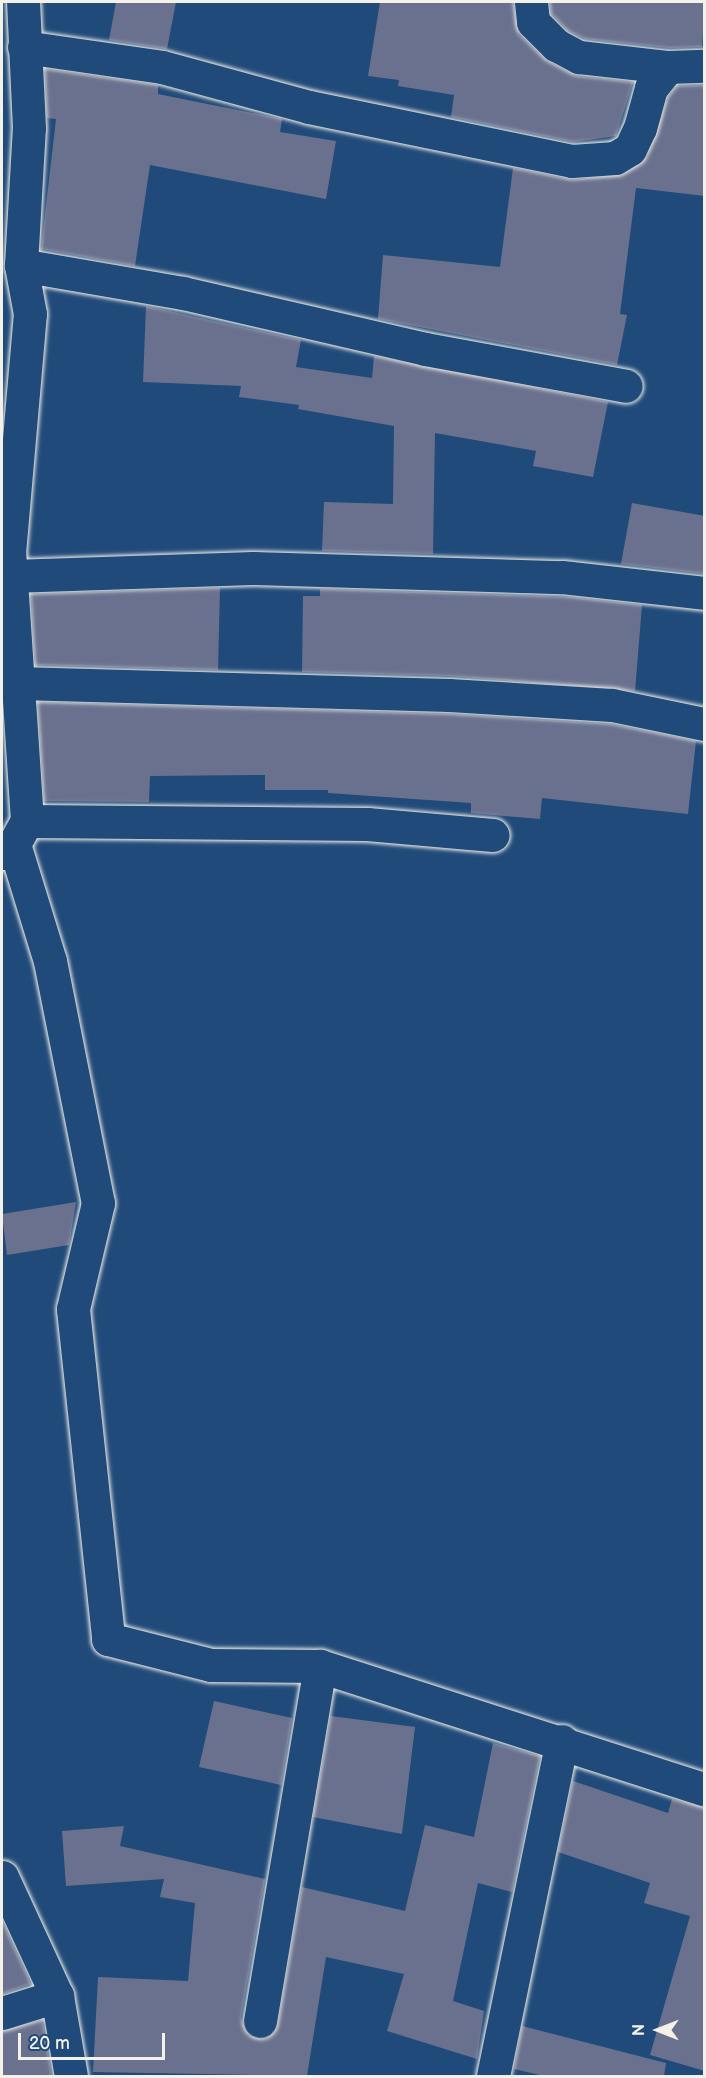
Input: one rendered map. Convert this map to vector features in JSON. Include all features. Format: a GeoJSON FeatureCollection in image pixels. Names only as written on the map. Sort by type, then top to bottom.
{"type":"FeatureCollection","features":[{"type":"Feature","properties":{"kind":"street"},"geometry":{"type":"LineString","coordinates":[[16,5],[24,47],[29,128],[21,266],[30,314],[13,401],[9,553],[18,683],[14,839],[50,961],[98,1203],[73,1309],[108,1639],[211,1665],[320,1666],[562,1741],[705,1789]]}},
{"type":"Feature","properties":{"kind":"street"},"geometry":{"type":"LineString","coordinates":[[534,8],[556,45],[579,57],[668,67],[705,66]]}},
{"type":"Feature","properties":{"kind":"street"},"geometry":{"type":"LineString","coordinates":[[24,47],[162,67],[309,106],[572,161],[615,158],[630,149],[640,128],[651,88],[668,67]]}},
{"type":"Feature","properties":{"kind":"street"},"geometry":{"type":"LineString","coordinates":[[21,266],[183,293],[425,349],[626,386]]}},
{"type":"Feature","properties":{"kind":"street"},"geometry":{"type":"LineString","coordinates":[[11,576],[253,567],[562,577],[705,593]]}},
{"type":"Feature","properties":{"kind":"street"},"geometry":{"type":"LineString","coordinates":[[18,683],[449,695],[612,705],[705,724]]}},
{"type":"Feature","properties":{"kind":"street"},"geometry":{"type":"LineString","coordinates":[[14,839],[367,824],[493,835]]}},
{"type":"Feature","properties":{"kind":"street"},"geometry":{"type":"LineString","coordinates":[[260,2021],[320,1666]]}},
{"type":"Feature","properties":{"kind":"street"},"geometry":{"type":"LineString","coordinates":[[492,2076],[562,1741]]}},
{"type":"Feature","properties":{"kind":"street"},"geometry":{"type":"LineString","coordinates":[[2,1877],[57,1996],[71,2076]]}},
{"type":"Feature","properties":{"kind":"street"},"geometry":{"type":"LineString","coordinates":[[2,2013],[57,1996]]}},
{"type":"Feature","properties":{"kind":"building"},"geometry":{"type":"Polygon","coordinates":[[[116,2],[176,2],[167,49],[109,40],[116,2]]]}},
{"type":"Feature","properties":{"kind":"building"},"geometry":{"type":"Polygon","coordinates":[[[380,2],[513,2],[519,35],[547,61],[576,76],[633,82],[616,136],[573,142],[451,117],[454,95],[398,86],[399,80],[368,76],[380,2]]]}},
{"type":"Feature","properties":{"kind":"building"},"geometry":{"type":"Polygon","coordinates":[[[550,2],[705,2],[702,47],[669,48],[585,39],[567,30],[551,13],[550,2]]]}},
{"type":"Feature","properties":{"kind":"building"},"geometry":{"type":"Polygon","coordinates":[[[45,69],[158,85],[158,94],[282,119],[280,132],[336,141],[326,199],[150,165],[135,266],[41,249],[56,119],[47,118],[45,69]]]}},
{"type":"Feature","properties":{"kind":"building"},"geometry":{"type":"Polygon","coordinates":[[[705,85],[705,196],[636,188],[620,314],[627,315],[617,365],[378,319],[383,255],[500,267],[513,168],[573,180],[624,174],[647,157],[668,97],[677,86],[705,85]]]}},
{"type":"Feature","properties":{"kind":"building"},"geometry":{"type":"Polygon","coordinates":[[[146,306],[301,340],[296,367],[372,378],[374,356],[608,402],[593,477],[533,466],[536,451],[435,433],[433,554],[322,551],[324,502],[393,504],[394,426],[298,409],[299,405],[239,397],[241,386],[143,382],[146,306]]]}},
{"type":"Feature","properties":{"kind":"building"},"geometry":{"type":"Polygon","coordinates":[[[632,503],[705,516],[705,574],[621,564],[632,503]]]}},
{"type":"Feature","properties":{"kind":"building"},"geometry":{"type":"Polygon","coordinates":[[[220,588],[218,670],[35,665],[31,594],[220,588]]]}},
{"type":"Feature","properties":{"kind":"building"},"geometry":{"type":"Polygon","coordinates":[[[320,589],[570,597],[642,605],[635,691],[450,676],[302,672],[303,596],[320,596],[320,589]]]}},
{"type":"Feature","properties":{"kind":"building"},"geometry":{"type":"Polygon","coordinates":[[[38,702],[448,714],[610,724],[696,741],[688,814],[542,798],[540,819],[471,813],[471,803],[328,793],[328,790],[265,790],[265,775],[150,776],[149,802],[44,801],[38,702]]]}},
{"type":"Feature","properties":{"kind":"building"},"geometry":{"type":"Polygon","coordinates":[[[76,1202],[69,1245],[7,1255],[2,1214],[76,1202]]]}},
{"type":"Feature","properties":{"kind":"building"},"geometry":{"type":"Polygon","coordinates":[[[214,1701],[292,1718],[281,1785],[199,1767],[214,1701]]]}},
{"type":"Feature","properties":{"kind":"building"},"geometry":{"type":"Polygon","coordinates":[[[331,1716],[415,1727],[402,1834],[313,1817],[331,1716]]]}},
{"type":"Feature","properties":{"kind":"building"},"geometry":{"type":"Polygon","coordinates":[[[493,1743],[540,1756],[512,1892],[478,1883],[453,2001],[484,2011],[477,2059],[387,2031],[404,1974],[326,1957],[307,2076],[93,2072],[98,1977],[188,1981],[195,1903],[160,1897],[164,1879],[66,1886],[62,1831],[124,1826],[120,1846],[265,1879],[241,2018],[248,2035],[266,2039],[278,2024],[302,1887],[405,1911],[425,1825],[474,1837],[493,1743]]]}},
{"type":"Feature","properties":{"kind":"building"},"geometry":{"type":"Polygon","coordinates":[[[573,1781],[668,1813],[672,1799],[705,1807],[705,2071],[650,2055],[690,1916],[644,1903],[650,1883],[558,1852],[573,1781]]]}},
{"type":"Feature","properties":{"kind":"building"},"geometry":{"type":"Polygon","coordinates":[[[2,1921],[31,1984],[2,1994],[2,1921]]]}},
{"type":"Feature","properties":{"kind":"building"},"geometry":{"type":"Polygon","coordinates":[[[42,2020],[52,2076],[2,2076],[2,2031],[42,2020]]]}},
{"type":"Feature","properties":{"kind":"building"},"geometry":{"type":"Polygon","coordinates":[[[522,2026],[666,2063],[664,2076],[544,2076],[514,2069],[522,2026]]]}}]}
